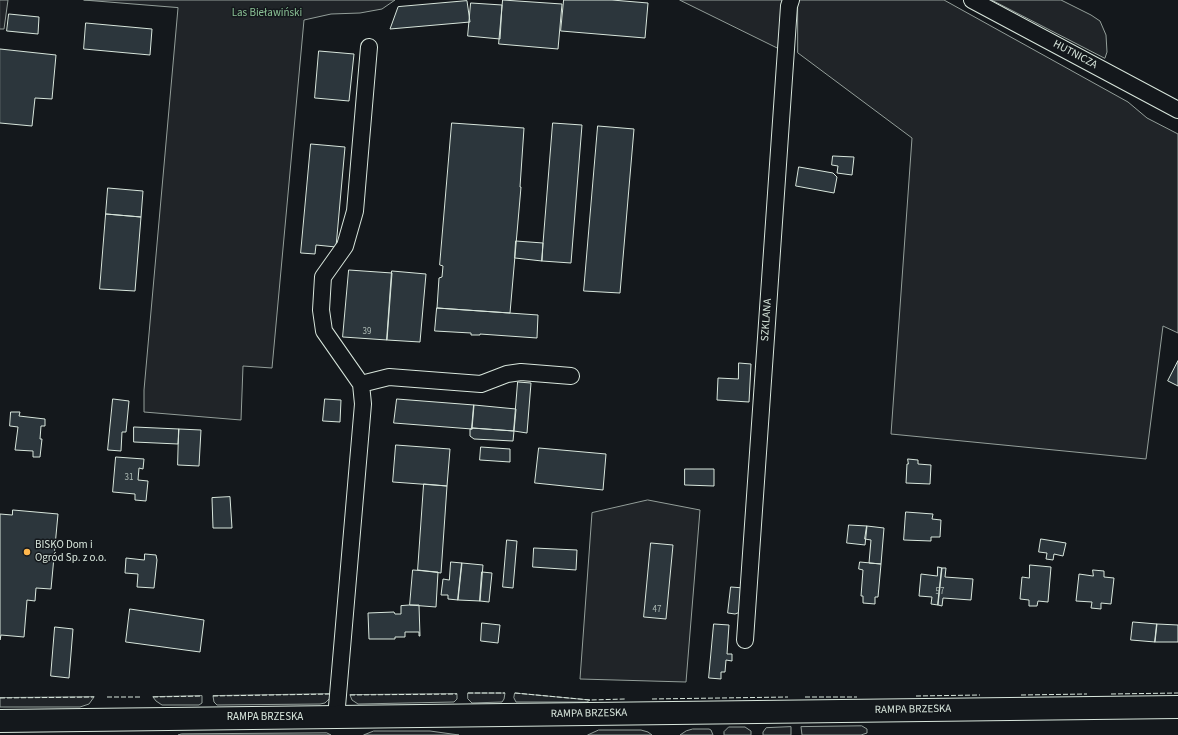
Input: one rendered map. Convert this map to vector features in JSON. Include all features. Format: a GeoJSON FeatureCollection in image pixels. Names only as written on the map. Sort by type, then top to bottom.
{"type":"FeatureCollection","features":[{"type":"Feature","properties":{"kind":"highway","name":"RAMPA BRZESKA"},"geometry":{"type":"LineString","coordinates":[[0,721],[1178,707]]}},
{"type":"Feature","properties":{"kind":"street","name":"SZKLANA"},"geometry":{"type":"LineString","coordinates":[[745,640],[789,6],[791,0]]}},
{"type":"Feature","properties":{"kind":"street","name":"HUTNICZA"},"geometry":{"type":"LineString","coordinates":[[972,0],[1178,110]]}},
{"type":"Feature","properties":{"kind":"street"},"geometry":{"type":"LineString","coordinates":[[336,718],[363,404],[360,384],[324,331],[321,310],[323,277],[345,246],[355,211],[369,47]]}},
{"type":"Feature","properties":{"kind":"street"},"geometry":{"type":"LineString","coordinates":[[360,384],[389,377],[481,384],[507,374],[521,372],[571,376]]}},
{"type":"Feature","properties":{"kind":"green space"},"geometry":{"type":"Polygon","coordinates":[[[0,0],[8,0],[4,29],[0,29],[0,0]]]}},
{"type":"Feature","properties":{"kind":"green space","name":"Las Bieławiński"},"geometry":{"type":"Polygon","coordinates":[[[84,0],[395,0],[382,9],[360,13],[331,14],[304,20],[272,368],[243,366],[241,420],[144,412],[144,390],[178,8],[84,0]]]}},
{"type":"Feature","properties":{"kind":"green space"},"geometry":{"type":"Polygon","coordinates":[[[680,0],[784,0],[778,48],[680,0]]]}},
{"type":"Feature","properties":{"kind":"green space"},"geometry":{"type":"Polygon","coordinates":[[[798,0],[944,0],[1128,102],[1147,118],[1178,134],[1178,333],[1163,326],[1146,459],[891,434],[912,138],[798,53],[798,0]]]}},
{"type":"Feature","properties":{"kind":"green space"},"geometry":{"type":"Polygon","coordinates":[[[992,0],[1061,0],[1091,15],[1100,21],[1106,35],[1107,52],[1105,58],[992,0]]]}},
{"type":"Feature","properties":{"kind":"green space"},"geometry":{"type":"Polygon","coordinates":[[[648,500],[700,510],[686,682],[580,679],[592,513],[648,500]]]}},
{"type":"Feature","properties":{"kind":"green space"},"geometry":{"type":"Polygon","coordinates":[[[468,693],[505,693],[502,702],[472,703],[468,699],[468,693]]]}},
{"type":"Feature","properties":{"kind":"green space"},"geometry":{"type":"Polygon","coordinates":[[[515,693],[590,700],[587,702],[516,702],[514,698],[515,693]]]}},
{"type":"Feature","properties":{"kind":"green space"},"geometry":{"type":"Polygon","coordinates":[[[331,694],[330,698],[325,703],[320,704],[217,705],[214,702],[213,696],[331,694]]]}},
{"type":"Feature","properties":{"kind":"green space"},"geometry":{"type":"Polygon","coordinates":[[[457,694],[457,699],[454,702],[358,704],[352,700],[350,695],[457,694]]]}},
{"type":"Feature","properties":{"kind":"green space"},"geometry":{"type":"Polygon","coordinates":[[[202,696],[202,703],[199,705],[162,705],[153,697],[202,696]]]}},
{"type":"Feature","properties":{"kind":"green space"},"geometry":{"type":"Polygon","coordinates":[[[94,697],[89,704],[80,707],[0,707],[0,698],[94,697]]]}},
{"type":"Feature","properties":{"kind":"green space"},"geometry":{"type":"Polygon","coordinates":[[[862,726],[867,729],[867,733],[861,735],[802,735],[801,727],[862,726]]]}},
{"type":"Feature","properties":{"kind":"green space"},"geometry":{"type":"Polygon","coordinates":[[[729,727],[745,727],[751,731],[751,735],[724,735],[724,732],[729,727]]]}},
{"type":"Feature","properties":{"kind":"green space"},"geometry":{"type":"Polygon","coordinates":[[[791,727],[791,735],[763,735],[766,728],[791,727]]]}},
{"type":"Feature","properties":{"kind":"green space"},"geometry":{"type":"Polygon","coordinates":[[[693,729],[709,729],[713,735],[680,735],[693,729]]]}},
{"type":"Feature","properties":{"kind":"green space"},"geometry":{"type":"Polygon","coordinates":[[[599,730],[641,730],[652,735],[588,735],[599,730]]]}},
{"type":"Feature","properties":{"kind":"green space"},"geometry":{"type":"Polygon","coordinates":[[[374,731],[430,731],[459,735],[364,735],[374,731]]]}},
{"type":"Feature","properties":{"kind":"green space"},"geometry":{"type":"Polygon","coordinates":[[[327,733],[331,735],[178,735],[181,734],[327,733]]]}},
{"type":"Feature","properties":{"kind":"building"},"geometry":{"type":"Polygon","coordinates":[[[503,0],[562,4],[558,49],[499,44],[503,0]]]}},
{"type":"Feature","properties":{"kind":"building"},"geometry":{"type":"Polygon","coordinates":[[[564,0],[612,0],[648,3],[645,38],[561,31],[564,0]]]}},
{"type":"Feature","properties":{"kind":"building"},"geometry":{"type":"Polygon","coordinates":[[[467,1],[470,22],[390,29],[398,7],[467,1]]]}},
{"type":"Feature","properties":{"kind":"building"},"geometry":{"type":"Polygon","coordinates":[[[471,3],[502,5],[500,39],[468,36],[471,3]]]}},
{"type":"Feature","properties":{"kind":"building"},"geometry":{"type":"Polygon","coordinates":[[[9,14],[39,17],[38,34],[7,31],[9,14]]]}},
{"type":"Feature","properties":{"kind":"building"},"geometry":{"type":"Polygon","coordinates":[[[86,23],[152,29],[150,55],[84,49],[86,23]]]}},
{"type":"Feature","properties":{"kind":"building"},"geometry":{"type":"Polygon","coordinates":[[[0,49],[56,55],[52,99],[35,98],[32,126],[0,123],[0,49]]]}},
{"type":"Feature","properties":{"kind":"building"},"geometry":{"type":"Polygon","coordinates":[[[319,51],[354,54],[349,101],[315,98],[319,51]]]}},
{"type":"Feature","properties":{"kind":"building"},"geometry":{"type":"Polygon","coordinates":[[[452,123],[524,128],[521,187],[510,313],[437,308],[439,278],[442,277],[443,266],[440,265],[452,123]]]}},
{"type":"Feature","properties":{"kind":"building"},"geometry":{"type":"Polygon","coordinates":[[[553,123],[582,125],[571,263],[542,261],[553,123]]]}},
{"type":"Feature","properties":{"kind":"building"},"geometry":{"type":"Polygon","coordinates":[[[598,126],[634,129],[620,293],[584,291],[598,126]]]}},
{"type":"Feature","properties":{"kind":"building"},"geometry":{"type":"Polygon","coordinates":[[[311,144],[345,147],[336,247],[316,245],[315,254],[301,253],[311,144]]]}},
{"type":"Feature","properties":{"kind":"building"},"geometry":{"type":"Polygon","coordinates":[[[833,156],[854,157],[852,175],[837,173],[838,166],[832,165],[833,156]]]}},
{"type":"Feature","properties":{"kind":"building"},"geometry":{"type":"Polygon","coordinates":[[[799,167],[833,173],[837,177],[834,193],[796,186],[799,167]]]}},
{"type":"Feature","properties":{"kind":"building"},"geometry":{"type":"Polygon","coordinates":[[[108,188],[143,191],[141,217],[106,214],[108,188]]]}},
{"type":"Feature","properties":{"kind":"building"},"geometry":{"type":"Polygon","coordinates":[[[106,214],[141,217],[135,291],[100,289],[106,214]]]}},
{"type":"Feature","properties":{"kind":"building"},"geometry":{"type":"Polygon","coordinates":[[[516,241],[543,243],[542,261],[515,258],[516,241]]]}},
{"type":"Feature","properties":{"kind":"building"},"geometry":{"type":"Polygon","coordinates":[[[349,270],[392,273],[387,340],[343,337],[349,270]]]}},
{"type":"Feature","properties":{"kind":"building"},"geometry":{"type":"Polygon","coordinates":[[[392,271],[426,274],[420,342],[387,340],[392,271]]]}},
{"type":"Feature","properties":{"kind":"building"},"geometry":{"type":"Polygon","coordinates":[[[437,308],[538,315],[537,338],[480,334],[471,335],[471,333],[435,331],[437,308]]]}},
{"type":"Feature","properties":{"kind":"building"},"geometry":{"type":"Polygon","coordinates":[[[1178,361],[1178,386],[1168,381],[1178,361]]]}},
{"type":"Feature","properties":{"kind":"building"},"geometry":{"type":"Polygon","coordinates":[[[739,363],[751,364],[749,402],[717,400],[718,378],[738,379],[739,363]]]}},
{"type":"Feature","properties":{"kind":"building"},"geometry":{"type":"Polygon","coordinates":[[[518,382],[531,383],[527,433],[514,431],[518,382]]]}},
{"type":"Feature","properties":{"kind":"building"},"geometry":{"type":"Polygon","coordinates":[[[113,399],[129,401],[126,432],[122,432],[121,451],[108,450],[113,399]]]}},
{"type":"Feature","properties":{"kind":"building"},"geometry":{"type":"Polygon","coordinates":[[[325,399],[341,400],[340,422],[323,421],[325,399]]]}},
{"type":"Feature","properties":{"kind":"building"},"geometry":{"type":"Polygon","coordinates":[[[397,399],[474,405],[472,429],[394,423],[397,399]]]}},
{"type":"Feature","properties":{"kind":"building"},"geometry":{"type":"Polygon","coordinates":[[[474,405],[516,409],[514,431],[472,428],[474,405]]]}},
{"type":"Feature","properties":{"kind":"building"},"geometry":{"type":"Polygon","coordinates":[[[11,412],[20,412],[19,416],[45,419],[45,426],[41,426],[40,439],[42,439],[40,457],[33,457],[33,451],[15,450],[18,427],[10,426],[11,412]]]}},
{"type":"Feature","properties":{"kind":"building"},"geometry":{"type":"Polygon","coordinates":[[[134,427],[179,429],[178,444],[134,442],[134,427]]]}},
{"type":"Feature","properties":{"kind":"building"},"geometry":{"type":"Polygon","coordinates":[[[179,429],[201,430],[199,466],[178,465],[179,429]]]}},
{"type":"Feature","properties":{"kind":"building"},"geometry":{"type":"Polygon","coordinates":[[[470,429],[514,431],[513,441],[474,439],[470,436],[470,429]]]}},
{"type":"Feature","properties":{"kind":"building"},"geometry":{"type":"Polygon","coordinates":[[[396,445],[450,449],[447,486],[393,482],[396,445]]]}},
{"type":"Feature","properties":{"kind":"building"},"geometry":{"type":"Polygon","coordinates":[[[481,447],[510,449],[510,462],[480,460],[481,447]]]}},
{"type":"Feature","properties":{"kind":"building"},"geometry":{"type":"Polygon","coordinates":[[[539,448],[606,454],[603,490],[535,483],[539,448]]]}},
{"type":"Feature","properties":{"kind":"building"},"geometry":{"type":"Polygon","coordinates":[[[116,457],[144,459],[143,469],[139,468],[138,480],[148,481],[146,501],[135,500],[135,494],[113,492],[116,457]]]}},
{"type":"Feature","properties":{"kind":"building"},"geometry":{"type":"Polygon","coordinates":[[[908,459],[918,460],[918,464],[931,465],[930,484],[906,483],[908,459]]]}},
{"type":"Feature","properties":{"kind":"building"},"geometry":{"type":"Polygon","coordinates":[[[685,469],[714,469],[714,486],[685,485],[685,469]]]}},
{"type":"Feature","properties":{"kind":"building"},"geometry":{"type":"Polygon","coordinates":[[[424,484],[447,486],[441,573],[418,570],[424,484]]]}},
{"type":"Feature","properties":{"kind":"building"},"geometry":{"type":"Polygon","coordinates":[[[230,497],[232,528],[213,528],[212,498],[230,497]]]}},
{"type":"Feature","properties":{"kind":"building","name":"BISKO Dom i Ogród Sp. z o.o."},"geometry":{"type":"Polygon","coordinates":[[[13,510],[58,514],[51,589],[36,588],[35,601],[27,600],[24,637],[1,635],[0,640],[0,514],[12,515],[13,510]]]}},
{"type":"Feature","properties":{"kind":"building"},"geometry":{"type":"Polygon","coordinates":[[[906,512],[933,514],[932,519],[941,520],[940,537],[931,537],[931,541],[904,540],[906,512]]]}},
{"type":"Feature","properties":{"kind":"building"},"geometry":{"type":"Polygon","coordinates":[[[849,525],[867,526],[865,545],[847,543],[849,525]]]}},
{"type":"Feature","properties":{"kind":"building"},"geometry":{"type":"Polygon","coordinates":[[[867,526],[884,528],[881,564],[869,563],[871,540],[865,539],[867,526]]]}},
{"type":"Feature","properties":{"kind":"building"},"geometry":{"type":"Polygon","coordinates":[[[1041,539],[1066,543],[1063,556],[1054,554],[1053,560],[1046,559],[1047,553],[1039,552],[1041,539]]]}},
{"type":"Feature","properties":{"kind":"building"},"geometry":{"type":"Polygon","coordinates":[[[507,540],[517,541],[513,588],[503,587],[507,540]]]}},
{"type":"Feature","properties":{"kind":"building"},"geometry":{"type":"Polygon","coordinates":[[[651,543],[673,545],[666,619],[644,617],[651,543]]]}},
{"type":"Feature","properties":{"kind":"building"},"geometry":{"type":"Polygon","coordinates":[[[534,548],[577,550],[576,570],[533,567],[534,548]]]}},
{"type":"Feature","properties":{"kind":"building"},"geometry":{"type":"Polygon","coordinates":[[[145,554],[156,555],[157,560],[154,588],[137,587],[138,574],[125,573],[126,558],[144,560],[145,554]]]}},
{"type":"Feature","properties":{"kind":"building"},"geometry":{"type":"Polygon","coordinates":[[[451,562],[462,563],[458,600],[448,599],[448,595],[441,595],[443,579],[449,580],[451,562]]]}},
{"type":"Feature","properties":{"kind":"building"},"geometry":{"type":"Polygon","coordinates":[[[860,562],[881,564],[878,597],[875,597],[875,604],[863,603],[863,596],[861,596],[863,570],[859,569],[860,562]]]}},
{"type":"Feature","properties":{"kind":"building"},"geometry":{"type":"Polygon","coordinates":[[[462,563],[483,565],[480,601],[458,600],[462,563]]]}},
{"type":"Feature","properties":{"kind":"building"},"geometry":{"type":"Polygon","coordinates":[[[1030,565],[1051,567],[1048,602],[1038,601],[1037,606],[1029,606],[1029,600],[1020,599],[1022,577],[1029,578],[1030,565]]]}},
{"type":"Feature","properties":{"kind":"building"},"geometry":{"type":"Polygon","coordinates":[[[938,567],[942,568],[938,605],[931,604],[932,597],[919,596],[921,574],[937,576],[938,567]]]}},
{"type":"Feature","properties":{"kind":"building"},"geometry":{"type":"Polygon","coordinates":[[[942,568],[946,568],[945,577],[973,579],[971,600],[943,598],[942,606],[938,605],[942,568]]]}},
{"type":"Feature","properties":{"kind":"building"},"geometry":{"type":"Polygon","coordinates":[[[413,570],[438,572],[436,607],[410,605],[413,570]]]}},
{"type":"Feature","properties":{"kind":"building"},"geometry":{"type":"Polygon","coordinates":[[[1093,570],[1104,571],[1104,577],[1114,578],[1111,604],[1101,603],[1101,609],[1091,608],[1092,602],[1076,601],[1079,574],[1093,576],[1093,570]]]}},
{"type":"Feature","properties":{"kind":"building"},"geometry":{"type":"Polygon","coordinates":[[[482,572],[492,573],[489,602],[480,601],[482,572]]]}},
{"type":"Feature","properties":{"kind":"building"},"geometry":{"type":"Polygon","coordinates":[[[731,587],[744,588],[743,611],[735,614],[728,613],[731,587]]]}},
{"type":"Feature","properties":{"kind":"building"},"geometry":{"type":"Polygon","coordinates":[[[419,605],[420,636],[419,632],[405,632],[405,637],[395,637],[395,639],[369,639],[368,613],[394,612],[395,614],[401,614],[401,606],[419,605]]]}},
{"type":"Feature","properties":{"kind":"building"},"geometry":{"type":"Polygon","coordinates":[[[130,609],[204,620],[200,652],[126,642],[130,609]]]}},
{"type":"Feature","properties":{"kind":"building"},"geometry":{"type":"Polygon","coordinates":[[[1133,622],[1157,624],[1155,642],[1131,640],[1133,622]]]}},
{"type":"Feature","properties":{"kind":"building"},"geometry":{"type":"Polygon","coordinates":[[[482,623],[500,625],[498,643],[481,641],[482,623]]]}},
{"type":"Feature","properties":{"kind":"building"},"geometry":{"type":"Polygon","coordinates":[[[714,624],[729,625],[727,654],[732,654],[732,661],[726,660],[725,672],[721,672],[721,679],[709,678],[714,624]]]}},
{"type":"Feature","properties":{"kind":"building"},"geometry":{"type":"Polygon","coordinates":[[[1157,624],[1178,625],[1178,642],[1155,642],[1157,624]]]}},
{"type":"Feature","properties":{"kind":"building"},"geometry":{"type":"Polygon","coordinates":[[[55,627],[73,629],[69,678],[51,676],[55,627]]]}},
{"type":"Feature","properties":{"kind":"fence"},"geometry":{"type":"LineString","coordinates":[[468,693],[505,693]]}},
{"type":"Feature","properties":{"kind":"fence"},"geometry":{"type":"LineString","coordinates":[[515,693],[590,700],[625,699]]}},
{"type":"Feature","properties":{"kind":"fence"},"geometry":{"type":"LineString","coordinates":[[1111,694],[1178,693]]}},
{"type":"Feature","properties":{"kind":"fence"},"geometry":{"type":"LineString","coordinates":[[213,696],[331,694]]}},
{"type":"Feature","properties":{"kind":"fence"},"geometry":{"type":"LineString","coordinates":[[350,695],[457,694]]}},
{"type":"Feature","properties":{"kind":"fence"},"geometry":{"type":"LineString","coordinates":[[1021,695],[1087,694]]}},
{"type":"Feature","properties":{"kind":"fence"},"geometry":{"type":"LineString","coordinates":[[916,696],[980,695]]}},
{"type":"Feature","properties":{"kind":"fence"},"geometry":{"type":"LineString","coordinates":[[153,697],[202,696]]}},
{"type":"Feature","properties":{"kind":"fence"},"geometry":{"type":"LineString","coordinates":[[0,698],[94,697]]}},
{"type":"Feature","properties":{"kind":"fence"},"geometry":{"type":"LineString","coordinates":[[107,697],[140,697]]}},
{"type":"Feature","properties":{"kind":"fence"},"geometry":{"type":"LineString","coordinates":[[652,699],[788,697]]}},
{"type":"Feature","properties":{"kind":"fence"},"geometry":{"type":"LineString","coordinates":[[805,697],[857,697]]}},
{"type":"Feature","properties":{"kind":"place","name":"BISKO Dom i Ogród Sp. z o.o."},"geometry":{"type":"Point","coordinates":[27,552]}}]}
